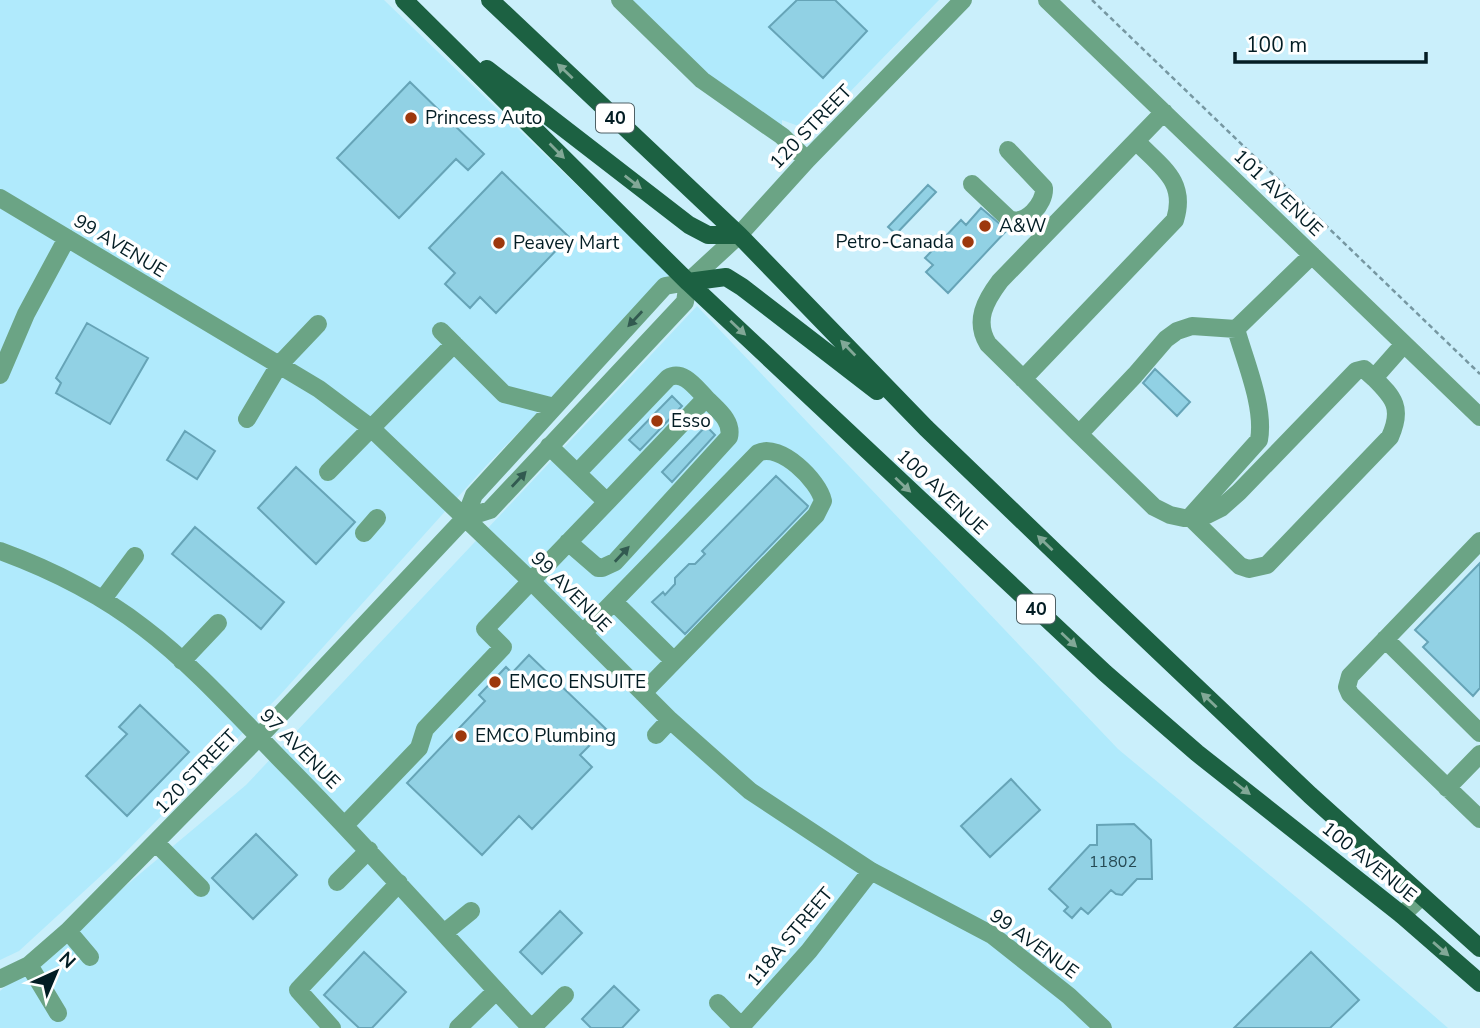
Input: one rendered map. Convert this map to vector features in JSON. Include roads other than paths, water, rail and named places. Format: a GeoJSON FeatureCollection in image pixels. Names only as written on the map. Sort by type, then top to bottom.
{"type":"FeatureCollection","features":[{"type":"Feature","properties":{"kind":"main road","name":"100 AVENUE"},"geometry":{"type":"LineString","coordinates":[[404,0],[688,282],[1105,673],[1197,752],[1402,915],[1480,983]]}},
{"type":"Feature","properties":{"kind":"main road","name":"100 AVENUE"},"geometry":{"type":"LineString","coordinates":[[490,0],[739,236],[926,428],[1209,700],[1480,948]]}},
{"type":"Feature","properties":{"kind":"main road"},"geometry":{"type":"LineString","coordinates":[[425,20],[689,225],[708,235],[739,236]]}},
{"type":"Feature","properties":{"kind":"main road"},"geometry":{"type":"LineString","coordinates":[[688,282],[726,277],[743,287],[926,428]]}},
{"type":"Feature","properties":{"kind":"street"},"geometry":{"type":"LineString","coordinates":[[620,0],[702,80],[782,136],[807,160]]}},
{"type":"Feature","properties":{"kind":"street","name":"120 STREET"},"geometry":{"type":"LineString","coordinates":[[0,979],[29,965],[68,931],[156,843],[260,737],[465,518],[474,495],[665,286],[688,282],[739,236],[807,160],[963,0]]}},
{"type":"Feature","properties":{"kind":"street","name":"101 AVENUE"},"geometry":{"type":"LineString","coordinates":[[1048,0],[1480,417]]}},
{"type":"Feature","properties":{"kind":"street"},"geometry":{"type":"LineString","coordinates":[[1164,113],[989,295],[980,322],[982,334],[988,344],[1154,507],[1170,515],[1207,515],[1221,508],[1356,370],[1364,369],[1374,378],[1394,402],[1397,413],[1396,424],[1390,437],[1266,565],[1249,569],[1240,566],[1190,517]]}},
{"type":"Feature","properties":{"kind":"street"},"geometry":{"type":"LineString","coordinates":[[1023,379],[1175,220],[1179,199],[1172,177],[1136,141]]}},
{"type":"Feature","properties":{"kind":"street"},"geometry":{"type":"LineString","coordinates":[[972,184],[1009,219],[1014,222],[1024,220],[1041,202],[1044,188],[1008,150]]}},
{"type":"Feature","properties":{"kind":"street","name":"99 AVENUE"},"geometry":{"type":"LineString","coordinates":[[0,198],[318,389],[371,428],[531,581],[670,720],[750,791],[871,871],[992,935],[1069,996],[1103,1028]]}},
{"type":"Feature","properties":{"kind":"street"},"geometry":{"type":"LineString","coordinates":[[0,375],[26,314],[67,238]]}},
{"type":"Feature","properties":{"kind":"street"},"geometry":{"type":"LineString","coordinates":[[1079,434],[1166,339],[1177,331],[1192,326],[1236,329],[1312,255]]}},
{"type":"Feature","properties":{"kind":"street","name":"120 STREET"},"geometry":{"type":"LineString","coordinates":[[465,518],[490,510],[685,302],[688,282]]}},
{"type":"Feature","properties":{"kind":"street"},"geometry":{"type":"LineString","coordinates":[[247,419],[279,365],[318,324]]}},
{"type":"Feature","properties":{"kind":"street"},"geometry":{"type":"LineString","coordinates":[[1190,517],[1259,440],[1259,412],[1236,329]]}},
{"type":"Feature","properties":{"kind":"street"},"geometry":{"type":"LineString","coordinates":[[441,331],[504,394],[554,407]]}},
{"type":"Feature","properties":{"kind":"street"},"geometry":{"type":"LineString","coordinates":[[328,472],[454,344]]}},
{"type":"Feature","properties":{"kind":"street"},"geometry":{"type":"LineString","coordinates":[[1374,378],[1404,344]]}},
{"type":"Feature","properties":{"kind":"street"},"geometry":{"type":"LineString","coordinates":[[568,542],[598,568],[614,562],[729,437],[730,426],[706,398],[680,375],[674,375],[668,378],[577,473]]}},
{"type":"Feature","properties":{"kind":"street"},"geometry":{"type":"LineString","coordinates":[[345,825],[419,748],[425,729],[503,647],[485,629],[706,398]]}},
{"type":"Feature","properties":{"kind":"street"},"geometry":{"type":"LineString","coordinates":[[549,446],[607,502]]}},
{"type":"Feature","properties":{"kind":"street"},"geometry":{"type":"LineString","coordinates":[[583,633],[758,453],[765,450],[779,452],[817,486],[823,501],[817,515],[643,693]]}},
{"type":"Feature","properties":{"kind":"street"},"geometry":{"type":"LineString","coordinates":[[363,533],[377,518]]}},
{"type":"Feature","properties":{"kind":"street"},"geometry":{"type":"LineString","coordinates":[[1480,541],[1350,676],[1347,687],[1350,694],[1480,819]]}},
{"type":"Feature","properties":{"kind":"street","name":"97 AVENUE"},"geometry":{"type":"LineString","coordinates":[[0,551],[65,577],[146,629],[260,737],[345,825],[531,1028]]}},
{"type":"Feature","properties":{"kind":"street"},"geometry":{"type":"LineString","coordinates":[[103,599],[135,556]]}},
{"type":"Feature","properties":{"kind":"street"},"geometry":{"type":"LineString","coordinates":[[614,602],[674,661]]}},
{"type":"Feature","properties":{"kind":"street"},"geometry":{"type":"LineString","coordinates":[[182,662],[218,623]]}},
{"type":"Feature","properties":{"kind":"street"},"geometry":{"type":"LineString","coordinates":[[1385,639],[1480,733]]}},
{"type":"Feature","properties":{"kind":"street"},"geometry":{"type":"LineString","coordinates":[[656,735],[670,720]]}},
{"type":"Feature","properties":{"kind":"street"},"geometry":{"type":"LineString","coordinates":[[1447,788],[1480,754]]}},
{"type":"Feature","properties":{"kind":"street"},"geometry":{"type":"LineString","coordinates":[[156,843],[201,888]]}},
{"type":"Feature","properties":{"kind":"street"},"geometry":{"type":"LineString","coordinates":[[337,882],[369,850]]}},
{"type":"Feature","properties":{"kind":"street","name":"118A STREET"},"geometry":{"type":"LineString","coordinates":[[741,1027],[809,951],[871,871]]}},
{"type":"Feature","properties":{"kind":"street"},"geometry":{"type":"LineString","coordinates":[[332,1028],[298,990],[400,883]]}},
{"type":"Feature","properties":{"kind":"street"},"geometry":{"type":"LineString","coordinates":[[1402,915],[1422,896]]}},
{"type":"Feature","properties":{"kind":"street"},"geometry":{"type":"LineString","coordinates":[[444,933],[471,911]]}},
{"type":"Feature","properties":{"kind":"street"},"geometry":{"type":"LineString","coordinates":[[68,931],[90,957]]}},
{"type":"Feature","properties":{"kind":"street"},"geometry":{"type":"LineString","coordinates":[[29,965],[58,1013]]}},
{"type":"Feature","properties":{"kind":"street"},"geometry":{"type":"LineString","coordinates":[[458,1028],[496,991]]}},
{"type":"Feature","properties":{"kind":"street"},"geometry":{"type":"LineString","coordinates":[[531,1028],[565,995]]}},
{"type":"Feature","properties":{"kind":"street"},"geometry":{"type":"LineString","coordinates":[[718,1003],[741,1027]]}},
{"type":"Feature","properties":{"kind":"place","name":"Princess Auto"},"geometry":{"type":"Point","coordinates":[411,118]}},
{"type":"Feature","properties":{"kind":"place","name":"A&W"},"geometry":{"type":"Point","coordinates":[985,226]}},
{"type":"Feature","properties":{"kind":"place","name":"Petro-Canada"},"geometry":{"type":"Point","coordinates":[968,242]}},
{"type":"Feature","properties":{"kind":"place","name":"Peavey Mart"},"geometry":{"type":"Point","coordinates":[499,243]}},
{"type":"Feature","properties":{"kind":"place","name":"Esso"},"geometry":{"type":"Point","coordinates":[657,421]}},
{"type":"Feature","properties":{"kind":"place","name":"EMCO ENSUITE"},"geometry":{"type":"Point","coordinates":[495,682]}},
{"type":"Feature","properties":{"kind":"place","name":"EMCO Plumbing"},"geometry":{"type":"Point","coordinates":[461,736]}}]}
